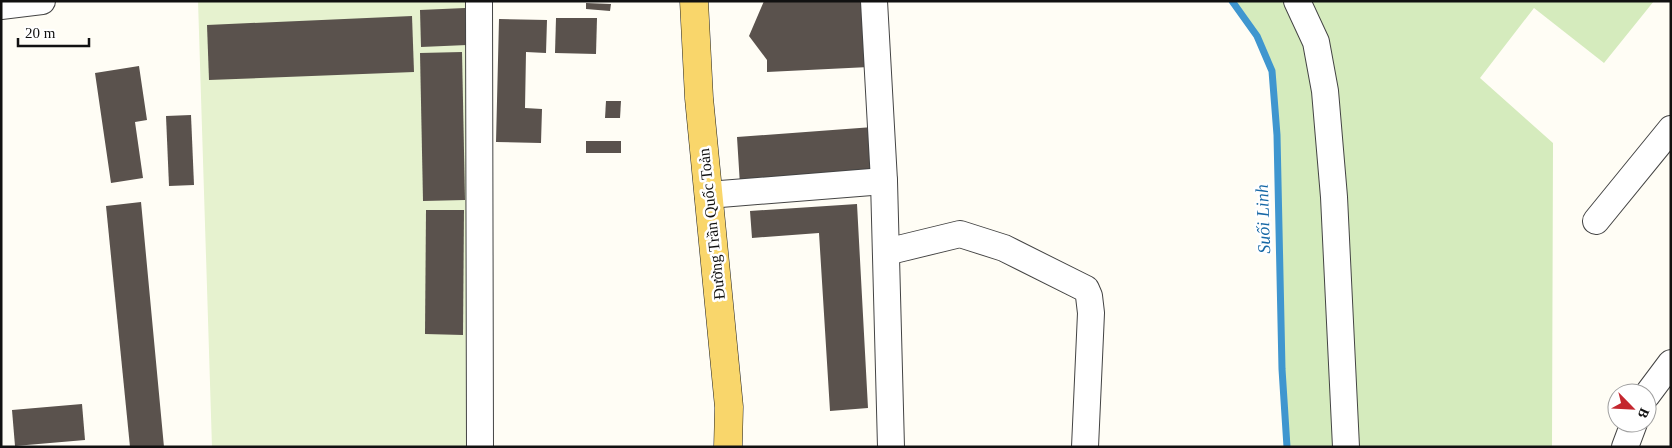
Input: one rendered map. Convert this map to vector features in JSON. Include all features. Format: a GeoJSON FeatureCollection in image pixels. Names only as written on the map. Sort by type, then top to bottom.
{"type":"FeatureCollection","features":[{"type":"Feature","properties":{"kind":"main road","name":"Đường Trần Quốc Toản"},"geometry":{"type":"LineString","coordinates":[[694,1],[698,98],[728,407],[728,447]]}},
{"type":"Feature","properties":{"kind":"street"},"geometry":{"type":"LineString","coordinates":[[1,6],[42,1]]}},
{"type":"Feature","properties":{"kind":"street"},"geometry":{"type":"LineString","coordinates":[[479,1],[480,447]]}},
{"type":"Feature","properties":{"kind":"street"},"geometry":{"type":"LineString","coordinates":[[874,1],[884,181],[890,447]]}},
{"type":"Feature","properties":{"kind":"street"},"geometry":{"type":"LineString","coordinates":[[1297,1],[1316,42],[1325,91],[1334,197],[1346,447]]}},
{"type":"Feature","properties":{"kind":"street"},"geometry":{"type":"LineString","coordinates":[[1596,221],[1670,127]]}},
{"type":"Feature","properties":{"kind":"street"},"geometry":{"type":"LineString","coordinates":[[708,196],[884,181]]}},
{"type":"Feature","properties":{"kind":"street"},"geometry":{"type":"LineString","coordinates":[[886,252],[960,234],[1004,248],[1086,289],[1089,296],[1091,313],[1085,447]]}},
{"type":"Feature","properties":{"kind":"street"},"geometry":{"type":"LineString","coordinates":[[1656,383],[1671,363]]}},
{"type":"Feature","properties":{"kind":"street"},"geometry":{"type":"LineString","coordinates":[[1625,447],[1630,433]]}},
{"type":"Feature","properties":{"kind":"green space"},"geometry":{"type":"Polygon","coordinates":[[[198,1],[469,1],[472,447],[212,447],[198,1]]]}},
{"type":"Feature","properties":{"kind":"green space"},"geometry":{"type":"Polygon","coordinates":[[[1232,1],[1654,1],[1604,63],[1534,8],[1480,78],[1553,143],[1552,447],[1287,447],[1282,369],[1279,218],[1272,71],[1257,36],[1232,1]]]}},
{"type":"Feature","properties":{"kind":"building"},"geometry":{"type":"Polygon","coordinates":[[[764,1],[866,1],[869,67],[767,72],[767,60],[749,36],[764,1]]]}},
{"type":"Feature","properties":{"kind":"building"},"geometry":{"type":"Polygon","coordinates":[[[586,3],[611,4],[610,11],[586,9],[586,3]]]}},
{"type":"Feature","properties":{"kind":"building"},"geometry":{"type":"Polygon","coordinates":[[[465,8],[467,45],[421,47],[420,10],[465,8]]]}},
{"type":"Feature","properties":{"kind":"building"},"geometry":{"type":"Polygon","coordinates":[[[412,16],[414,72],[209,80],[207,25],[412,16]]]}},
{"type":"Feature","properties":{"kind":"building"},"geometry":{"type":"Polygon","coordinates":[[[556,18],[597,18],[596,54],[555,53],[556,18]]]}},
{"type":"Feature","properties":{"kind":"building"},"geometry":{"type":"Polygon","coordinates":[[[499,19],[547,20],[546,53],[526,52],[525,108],[542,109],[541,143],[496,142],[499,19]]]}},
{"type":"Feature","properties":{"kind":"building"},"geometry":{"type":"Polygon","coordinates":[[[462,52],[465,200],[423,201],[420,53],[462,52]]]}},
{"type":"Feature","properties":{"kind":"building"},"geometry":{"type":"Polygon","coordinates":[[[139,66],[147,120],[135,122],[143,178],[111,183],[95,73],[139,66]]]}},
{"type":"Feature","properties":{"kind":"building"},"geometry":{"type":"Polygon","coordinates":[[[606,101],[621,101],[620,118],[605,118],[606,101]]]}},
{"type":"Feature","properties":{"kind":"building"},"geometry":{"type":"Polygon","coordinates":[[[191,115],[194,185],[169,186],[166,116],[191,115]]]}},
{"type":"Feature","properties":{"kind":"building"},"geometry":{"type":"Polygon","coordinates":[[[873,127],[875,174],[740,185],[737,137],[873,127]]]}},
{"type":"Feature","properties":{"kind":"building"},"geometry":{"type":"Polygon","coordinates":[[[586,141],[621,141],[621,153],[586,153],[586,141]]]}},
{"type":"Feature","properties":{"kind":"building"},"geometry":{"type":"Polygon","coordinates":[[[141,202],[164,447],[130,447],[106,206],[141,202]]]}},
{"type":"Feature","properties":{"kind":"building"},"geometry":{"type":"Polygon","coordinates":[[[857,204],[868,408],[830,411],[819,233],[752,238],[750,211],[857,204]]]}},
{"type":"Feature","properties":{"kind":"building"},"geometry":{"type":"Polygon","coordinates":[[[426,210],[464,210],[463,335],[425,334],[426,210]]]}},
{"type":"Feature","properties":{"kind":"building"},"geometry":{"type":"Polygon","coordinates":[[[82,404],[85,440],[15,446],[12,410],[82,404]]]}},
{"type":"Feature","properties":{"kind":"waterway","name":"Suối Linh"},"geometry":{"type":"LineString","coordinates":[[1232,1],[1257,36],[1272,71],[1277,135],[1282,369],[1287,447]]}}]}
